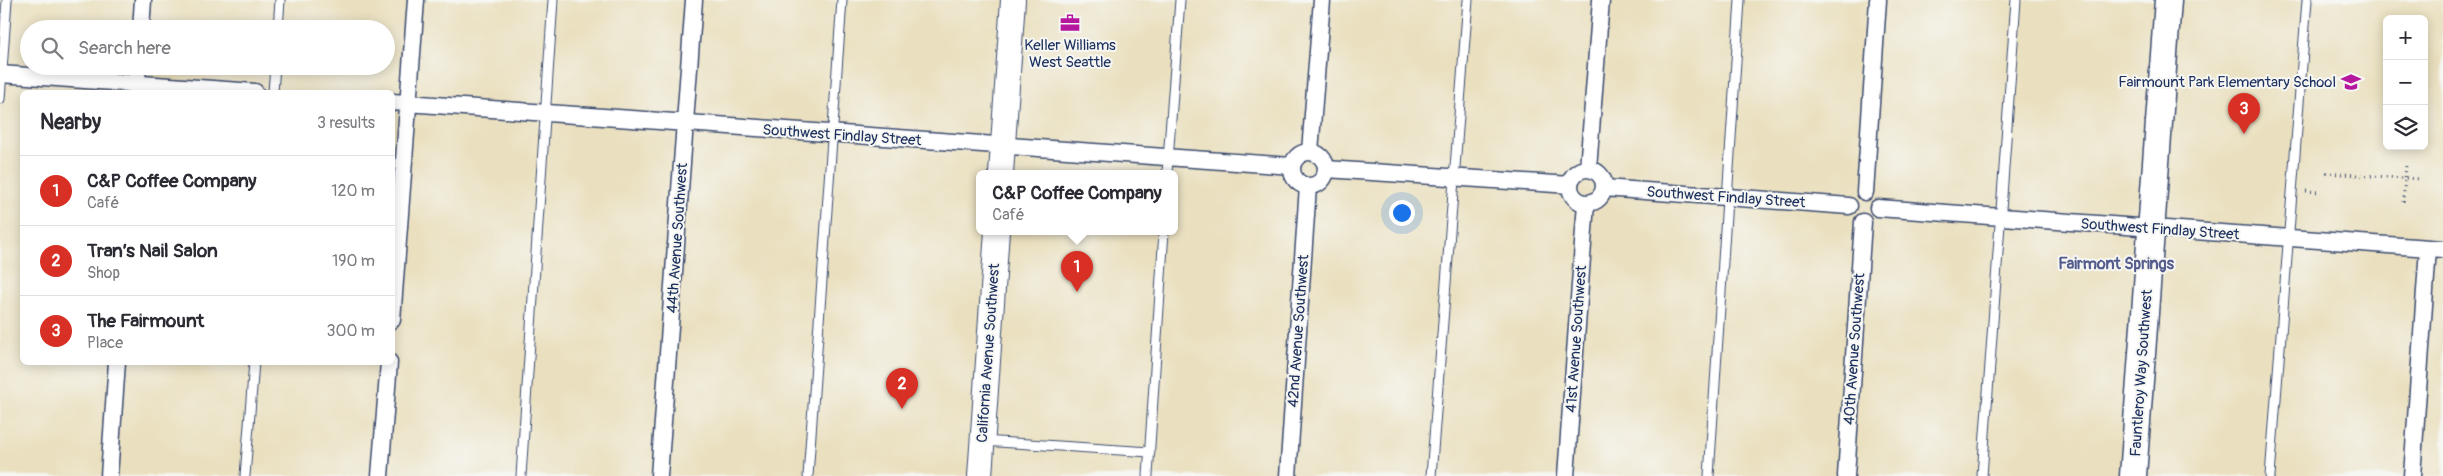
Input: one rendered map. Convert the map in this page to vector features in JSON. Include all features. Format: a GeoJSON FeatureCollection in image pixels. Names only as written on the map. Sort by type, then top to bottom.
{"type":"FeatureCollection","features":[{"type":"Feature","properties":{"kind":"main road"},"geometry":{"type":"LineString","coordinates":[[1000,170],[1013,0]]}},
{"type":"Feature","properties":{"kind":"main road","name":"Fauntleroy Way Southwest"},"geometry":{"type":"LineString","coordinates":[[2133,476],[2168,0]]}},
{"type":"Feature","properties":{"kind":"main road","name":"California Avenue Southwest"},"geometry":{"type":"LineString","coordinates":[[980,476],[997,235]]}},
{"type":"Feature","properties":{"kind":"street"},"geometry":{"type":"LineString","coordinates":[[142,20],[143,0]]}},
{"type":"Feature","properties":{"kind":"street"},"geometry":{"type":"LineString","coordinates":[[395,282],[416,0]]}},
{"type":"Feature","properties":{"kind":"street","name":"44th Avenue Southwest"},"geometry":{"type":"LineString","coordinates":[[659,476],[694,0]]}},
{"type":"Feature","properties":{"kind":"street"},"geometry":{"type":"LineString","coordinates":[[1310,152],[1322,0]]}},
{"type":"Feature","properties":{"kind":"street"},"geometry":{"type":"LineString","coordinates":[[1588,169],[1601,0]]}},
{"type":"Feature","properties":{"kind":"street"},"geometry":{"type":"LineString","coordinates":[[1865,192],[1878,0]]}},
{"type":"Feature","properties":{"kind":"street"},"geometry":{"type":"LineString","coordinates":[[1,74],[136,88],[196,90]]}},
{"type":"Feature","properties":{"kind":"street"},"geometry":{"type":"LineString","coordinates":[[136,88],[137,75]]}},
{"type":"Feature","properties":{"kind":"street","name":"Southwest Findlay Street"},"geometry":{"type":"LineString","coordinates":[[395,102],[1002,146],[1168,166],[1292,166]]}},
{"type":"Feature","properties":{"kind":"street"},"geometry":{"type":"LineString","coordinates":[[1310,152],[1322,158],[1326,169],[1320,182],[1308,186],[1294,178],[1292,166],[1297,156],[1310,152]]}},
{"type":"Feature","properties":{"kind":"street"},"geometry":{"type":"LineString","coordinates":[[1326,169],[1570,185]]}},
{"type":"Feature","properties":{"kind":"street"},"geometry":{"type":"LineString","coordinates":[[1588,169],[1601,176],[1604,188],[1596,201],[1586,203],[1576,199],[1570,185],[1575,174],[1588,169]]}},
{"type":"Feature","properties":{"kind":"street","name":"42nd Avenue Southwest"},"geometry":{"type":"LineString","coordinates":[[1288,476],[1308,186]]}},
{"type":"Feature","properties":{"kind":"street","name":"Southwest Findlay Street"},"geometry":{"type":"LineString","coordinates":[[1604,188],[1849,206]]}},
{"type":"Feature","properties":{"kind":"street"},"geometry":{"type":"LineString","coordinates":[[1865,192],[1875,198],[1878,208],[1873,218],[1863,222],[1854,218],[1849,206],[1854,196],[1865,192]]}},
{"type":"Feature","properties":{"kind":"street","name":"41st Avenue Southwest"},"geometry":{"type":"LineString","coordinates":[[1566,476],[1586,203]]}},
{"type":"Feature","properties":{"kind":"street","name":"Southwest Findlay Street"},"geometry":{"type":"LineString","coordinates":[[1878,208],[2435,249]]}},
{"type":"Feature","properties":{"kind":"street","name":"40th Avenue Southwest"},"geometry":{"type":"LineString","coordinates":[[1846,476],[1863,222]]}},
{"type":"Feature","properties":{"kind":"street"},"geometry":{"type":"LineString","coordinates":[[2412,476],[2435,249]]}},
{"type":"Feature","properties":{"kind":"street"},"geometry":{"type":"LineString","coordinates":[[109,476],[117,365]]}},
{"type":"Feature","properties":{"kind":"street"},"geometry":{"type":"LineString","coordinates":[[380,476],[389,365]]}},
{"type":"Feature","properties":{"kind":"lane"},"geometry":{"type":"LineString","coordinates":[[0,99],[7,0]]}},
{"type":"Feature","properties":{"kind":"lane"},"geometry":{"type":"LineString","coordinates":[[279,20],[280,0]]}},
{"type":"Feature","properties":{"kind":"lane"},"geometry":{"type":"LineString","coordinates":[[521,476],[553,0]]}},
{"type":"Feature","properties":{"kind":"lane"},"geometry":{"type":"LineString","coordinates":[[808,476],[842,0]]}},
{"type":"Feature","properties":{"kind":"lane"},"geometry":{"type":"LineString","coordinates":[[1168,166],[1180,0]]}},
{"type":"Feature","properties":{"kind":"lane"},"geometry":{"type":"LineString","coordinates":[[1430,476],[1468,0]]}},
{"type":"Feature","properties":{"kind":"lane"},"geometry":{"type":"LineString","coordinates":[[1709,476],[1740,0]]}},
{"type":"Feature","properties":{"kind":"lane"},"geometry":{"type":"LineString","coordinates":[[1982,476],[2016,0]]}},
{"type":"Feature","properties":{"kind":"lane"},"geometry":{"type":"LineString","coordinates":[[2270,476],[2307,0]]}},
{"type":"Feature","properties":{"kind":"lane"},"geometry":{"type":"LineString","coordinates":[[273,90],[274,75]]}},
{"type":"Feature","properties":{"kind":"lane"},"geometry":{"type":"LineString","coordinates":[[1148,476],[1164,235]]}},
{"type":"Feature","properties":{"kind":"lane"},"geometry":{"type":"LineString","coordinates":[[245,476],[254,365]]}},
{"type":"Feature","properties":{"kind":"lane"},"geometry":{"type":"LineString","coordinates":[[982,441],[1150,452]]}},
{"type":"Feature","properties":{"kind":"path"},"geometry":{"type":"LineString","coordinates":[[2403,202],[2406,165]]}},
{"type":"Feature","properties":{"kind":"path"},"geometry":{"type":"LineString","coordinates":[[2326,173],[2419,179]]}},
{"type":"Feature","properties":{"kind":"path"},"geometry":{"type":"LineString","coordinates":[[2306,191],[2321,192]]}},
{"type":"Feature","properties":{"kind":"place","name":"Keller Williams West Seattle"},"geometry":{"type":"Point","coordinates":[1070,23]}},
{"type":"Feature","properties":{"kind":"place","name":"Fairmount Park Elementary School"},"geometry":{"type":"Point","coordinates":[2351,82]}},
{"type":"Feature","properties":{"kind":"place","name":"The Fairmount"},"geometry":{"type":"Point","coordinates":[2244,134]}},
{"type":"Feature","properties":{"kind":"place","name":"C&P Coffee Company"},"geometry":{"type":"Point","coordinates":[1077,292]}},
{"type":"Feature","properties":{"kind":"place","name":"Tran’s Nail Salon"},"geometry":{"type":"Point","coordinates":[902,409]}},
{"type":"Feature","properties":{"kind":"district","name":"Fairmont Springs"},"geometry":{"type":"Point","coordinates":[2116,263]}}]}
